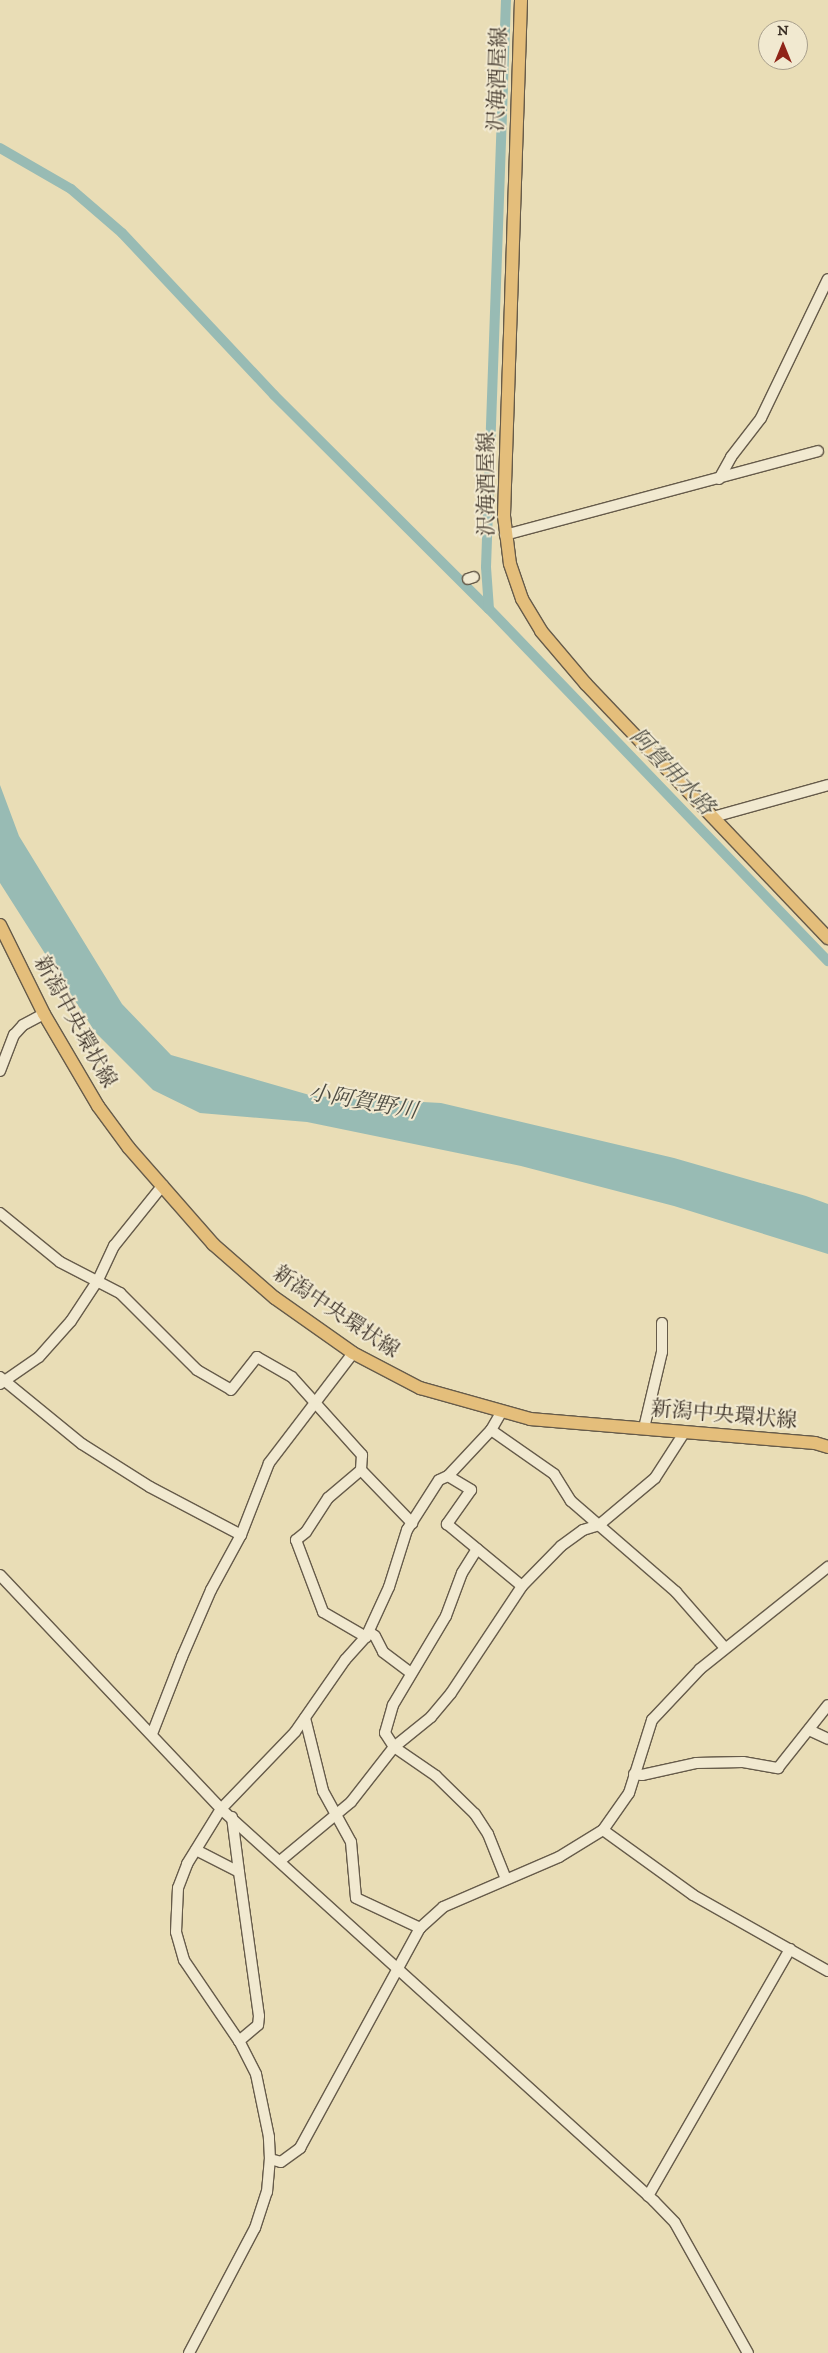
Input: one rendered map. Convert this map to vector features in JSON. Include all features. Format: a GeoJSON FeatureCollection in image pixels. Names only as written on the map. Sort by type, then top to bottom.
{"type":"FeatureCollection","features":[{"type":"Feature","properties":{"kind":"main road","name":"沢海酒屋線"},"geometry":{"type":"LineString","coordinates":[[521,0],[505,536],[510,564],[522,599],[541,631],[586,684],[828,938]]}},
{"type":"Feature","properties":{"kind":"main road","name":"新潟中央環状線"},"geometry":{"type":"LineString","coordinates":[[0,925],[44,1014],[98,1106],[129,1148],[214,1244],[275,1298],[353,1353],[420,1388],[501,1413],[551,1422],[815,1443],[828,1447]]}},
{"type":"Feature","properties":{"kind":"street"},"geometry":{"type":"LineString","coordinates":[[719,480],[731,456],[761,418],[828,279]]}},
{"type":"Feature","properties":{"kind":"street"},"geometry":{"type":"LineString","coordinates":[[505,536],[719,480],[818,451]]}},
{"type":"Feature","properties":{"kind":"street"},"geometry":{"type":"LineString","coordinates":[[713,818],[828,785]]}},
{"type":"Feature","properties":{"kind":"street"},"geometry":{"type":"LineString","coordinates":[[0,1071],[14,1035],[23,1025],[44,1014]]}},
{"type":"Feature","properties":{"kind":"street"},"geometry":{"type":"LineString","coordinates":[[163,1185],[114,1246],[98,1280],[71,1320],[39,1357],[2,1381],[82,1444],[150,1487],[241,1535]]}},
{"type":"Feature","properties":{"kind":"street"},"geometry":{"type":"LineString","coordinates":[[0,1213],[60,1262],[120,1293],[197,1370],[231,1390],[257,1357],[292,1377],[313,1403],[362,1455],[361,1470],[328,1498],[306,1532],[296,1540],[323,1612],[367,1635],[375,1636],[383,1652],[411,1673]]}},
{"type":"Feature","properties":{"kind":"street"},"geometry":{"type":"LineString","coordinates":[[644,1428],[662,1352],[662,1323]]}},
{"type":"Feature","properties":{"kind":"street"},"geometry":{"type":"LineString","coordinates":[[152,1734],[207,1598],[241,1535],[269,1463],[353,1353]]}},
{"type":"Feature","properties":{"kind":"street"},"geometry":{"type":"LineString","coordinates":[[189,2353],[255,2228],[268,2192],[270,2159],[260,2089],[239,2042],[191,1976],[179,1946],[176,1902],[187,1864],[221,1808],[295,1732],[345,1660],[367,1635],[379,1614],[412,1523],[439,1480],[448,1476],[491,1430],[501,1413]]}},
{"type":"Feature","properties":{"kind":"street"},"geometry":{"type":"LineString","coordinates":[[491,1430],[554,1474],[571,1501],[676,1592],[725,1648]]}},
{"type":"Feature","properties":{"kind":"street"},"geometry":{"type":"LineString","coordinates":[[280,1861],[351,1802],[394,1747],[431,1717],[451,1692],[522,1586],[561,1546],[583,1530],[599,1526],[655,1478],[684,1433]]}},
{"type":"Feature","properties":{"kind":"street"},"geometry":{"type":"LineString","coordinates":[[361,1470],[412,1523]]}},
{"type":"Feature","properties":{"kind":"street"},"geometry":{"type":"LineString","coordinates":[[448,1476],[470,1490],[448,1524],[522,1586]]}},
{"type":"Feature","properties":{"kind":"street"},"geometry":{"type":"LineString","coordinates":[[477,1548],[462,1573],[446,1616],[393,1705],[385,1726],[386,1738],[394,1747],[455,1792],[474,1814],[488,1834],[506,1879]]}},
{"type":"Feature","properties":{"kind":"street"},"geometry":{"type":"LineString","coordinates":[[270,2159],[281,2162],[300,2148],[420,1928],[443,1908],[559,1857],[603,1830],[622,1807],[652,1720],[700,1669],[828,1567]]}},
{"type":"Feature","properties":{"kind":"street"},"geometry":{"type":"LineString","coordinates":[[0,1575],[221,1808],[648,2196],[675,2223],[748,2353]]}},
{"type":"Feature","properties":{"kind":"street"},"geometry":{"type":"LineString","coordinates":[[634,1774],[696,1763],[742,1762],[778,1768],[828,1705]]}},
{"type":"Feature","properties":{"kind":"street"},"geometry":{"type":"LineString","coordinates":[[305,1718],[323,1791],[353,1849],[356,1898],[420,1928]]}},
{"type":"Feature","properties":{"kind":"street"},"geometry":{"type":"LineString","coordinates":[[809,1730],[828,1740]]}},
{"type":"Feature","properties":{"kind":"street"},"geometry":{"type":"LineString","coordinates":[[232,1817],[259,2016],[258,2025],[239,2042]]}},
{"type":"Feature","properties":{"kind":"street"},"geometry":{"type":"LineString","coordinates":[[603,1830],[693,1895],[828,1971]]}},
{"type":"Feature","properties":{"kind":"street"},"geometry":{"type":"LineString","coordinates":[[196,1850],[240,1872]]}},
{"type":"Feature","properties":{"kind":"street"},"geometry":{"type":"LineString","coordinates":[[648,2196],[790,1949]]}},
{"type":"Feature","properties":{"kind":"water","name":"小阿賀野川"},"geometry":{"type":"Polygon","coordinates":[[[0,785],[19,836],[122,1004],[171,1055],[313,1096],[441,1103],[674,1158],[806,1196],[828,1204],[828,1254],[674,1206],[521,1166],[307,1122],[200,1113],[153,1090],[95,1032],[0,883],[0,785]]]}},
{"type":"Feature","properties":{"kind":"waterway"},"geometry":{"type":"LineString","coordinates":[[489,609],[486,567],[506,0]]}},
{"type":"Feature","properties":{"kind":"waterway","name":"阿賀用水路"},"geometry":{"type":"LineString","coordinates":[[0,148],[71,189],[122,233],[274,395],[489,609],[828,961]]}}]}
